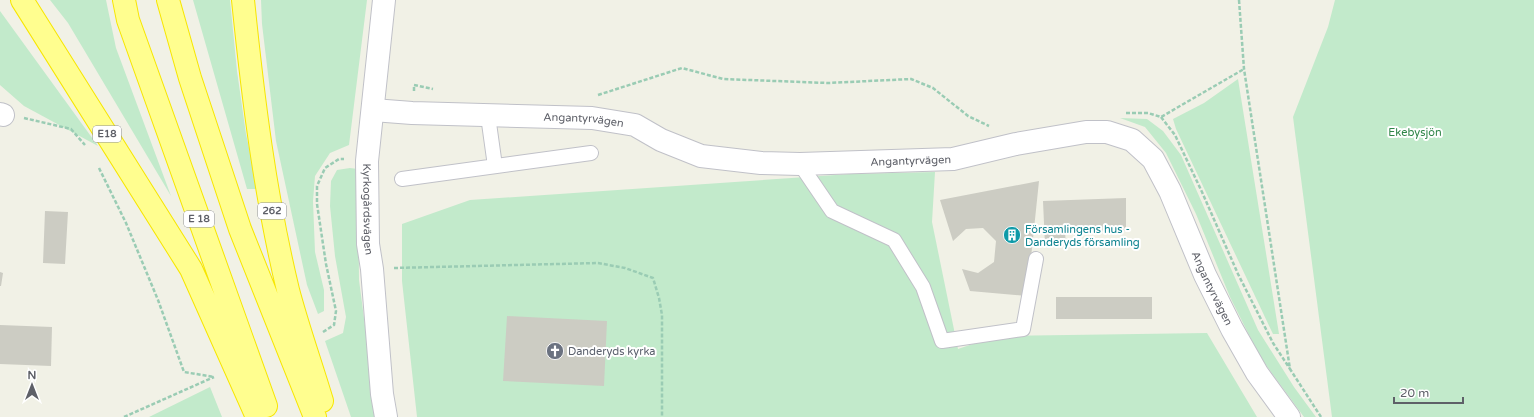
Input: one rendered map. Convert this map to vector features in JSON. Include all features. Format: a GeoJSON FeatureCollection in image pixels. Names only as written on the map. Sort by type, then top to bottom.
{"type":"FeatureCollection","features":[{"type":"Feature","properties":{"kind":"highway","name":"E18"},"geometry":{"type":"LineString","coordinates":[[22,0],[191,269],[257,417]]}},
{"type":"Feature","properties":{"kind":"highway","name":"E 18"},"geometry":{"type":"LineString","coordinates":[[124,0],[128,20],[270,417]]}},
{"type":"Feature","properties":{"kind":"highway"},"geometry":{"type":"LineString","coordinates":[[168,0],[190,78],[240,230],[315,417]]}},
{"type":"Feature","properties":{"kind":"highway","name":"262"},"geometry":{"type":"LineString","coordinates":[[244,0],[253,92],[270,202],[289,291],[327,417]]}},
{"type":"Feature","properties":{"kind":"street","name":"Kyrkogårdsvägen"},"geometry":{"type":"LineString","coordinates":[[384,0],[367,161],[368,244],[372,269],[382,394],[386,417]]}},
{"type":"Feature","properties":{"kind":"street","name":"Angantyrvägen"},"geometry":{"type":"LineString","coordinates":[[373,110],[488,116],[592,118],[636,124],[661,140],[701,156],[760,163],[800,164],[953,159],[1016,144],[1086,132],[1107,132],[1132,140],[1153,159],[1170,191],[1205,275],[1232,329],[1257,373],[1289,417]]}},
{"type":"Feature","properties":{"kind":"lane"},"geometry":{"type":"LineString","coordinates":[[488,116],[495,166]]}},
{"type":"Feature","properties":{"kind":"lane"},"geometry":{"type":"LineString","coordinates":[[402,179],[591,153]]}},
{"type":"Feature","properties":{"kind":"lane"},"geometry":{"type":"LineString","coordinates":[[800,164],[832,211],[894,240],[923,287],[942,341],[1023,329],[1036,260]]}},
{"type":"Feature","properties":{"kind":"path"},"geometry":{"type":"LineString","coordinates":[[1239,0],[1244,69],[1290,369]]}},
{"type":"Feature","properties":{"kind":"path"},"geometry":{"type":"LineString","coordinates":[[597,96],[682,68],[723,79],[828,83],[911,79],[933,88],[968,116],[990,126]]}},
{"type":"Feature","properties":{"kind":"path"},"geometry":{"type":"LineString","coordinates":[[1161,117],[1244,69]]}},
{"type":"Feature","properties":{"kind":"path"},"geometry":{"type":"LineString","coordinates":[[412,113],[414,85],[437,90]]}},
{"type":"Feature","properties":{"kind":"path"},"geometry":{"type":"LineString","coordinates":[[1124,113],[1148,113],[1161,117],[1175,134],[1238,274],[1272,343],[1321,417]]}},
{"type":"Feature","properties":{"kind":"path"},"geometry":{"type":"LineString","coordinates":[[1,114],[37,120],[70,129],[86,147]]}},
{"type":"Feature","properties":{"kind":"path"},"geometry":{"type":"LineString","coordinates":[[98,167],[126,223],[158,300],[184,372],[214,377],[124,417]]}},
{"type":"Feature","properties":{"kind":"path"},"geometry":{"type":"LineString","coordinates":[[372,269],[598,263],[624,268],[652,278],[659,298],[662,315],[662,417]]}},
{"type":"Feature","properties":{"kind":"green space"},"geometry":{"type":"Polygon","coordinates":[[[50,0],[106,0],[116,48],[171,196],[68,23],[50,0]]]}},
{"type":"Feature","properties":{"kind":"green space"},"geometry":{"type":"Polygon","coordinates":[[[193,0],[230,0],[237,71],[246,134],[258,189],[247,189],[193,0]]]}},
{"type":"Feature","properties":{"kind":"green space"},"geometry":{"type":"Polygon","coordinates":[[[261,0],[367,0],[349,145],[330,153],[315,176],[313,201],[315,252],[324,290],[324,311],[318,314],[307,285],[276,141],[262,24],[261,0]]]}},
{"type":"Feature","properties":{"kind":"green space","name":"Ekebysjön"},"geometry":{"type":"Polygon","coordinates":[[[1335,0],[1534,0],[1534,417],[1332,417],[1293,117],[1328,27],[1335,0]]]}},
{"type":"Feature","properties":{"kind":"green space"},"geometry":{"type":"Polygon","coordinates":[[[0,11],[98,146],[24,106],[0,85],[0,11]]]}},
{"type":"Feature","properties":{"kind":"green space"},"geometry":{"type":"Polygon","coordinates":[[[1238,79],[1279,334],[1273,334],[1176,129],[1173,119],[1204,103],[1238,79]]]}},
{"type":"Feature","properties":{"kind":"green space"},"geometry":{"type":"Polygon","coordinates":[[[1120,118],[1147,119],[1163,131],[1181,155],[1258,330],[1294,387],[1316,417],[1304,417],[1260,357],[1230,297],[1196,214],[1166,153],[1145,127],[1120,118]]]}},
{"type":"Feature","properties":{"kind":"green space"},"geometry":{"type":"Polygon","coordinates":[[[350,168],[358,169],[359,280],[377,417],[351,417],[325,341],[343,333],[346,317],[335,256],[330,206],[331,181],[337,170],[350,168]]]}},
{"type":"Feature","properties":{"kind":"green space"},"geometry":{"type":"Polygon","coordinates":[[[935,172],[932,222],[958,349],[996,336],[1207,333],[1257,417],[417,417],[402,281],[402,224],[470,200],[850,174],[935,172]]]}},
{"type":"Feature","properties":{"kind":"green space"},"geometry":{"type":"Polygon","coordinates":[[[210,387],[222,417],[149,417],[210,387]]]}},
{"type":"Feature","properties":{"kind":"building","name":"Församlingens hus - Danderyds församling"},"geometry":{"type":"Polygon","coordinates":[[[1039,181],[1027,296],[970,291],[962,269],[978,273],[994,262],[996,241],[983,228],[966,229],[953,241],[940,200],[1039,181]]]}},
{"type":"Feature","properties":{"kind":"building"},"geometry":{"type":"Polygon","coordinates":[[[1126,198],[1126,231],[1065,232],[1066,245],[1045,246],[1043,201],[1126,198]]]}},
{"type":"Feature","properties":{"kind":"building"},"geometry":{"type":"Polygon","coordinates":[[[45,211],[68,212],[65,264],[43,263],[45,211]]]}},
{"type":"Feature","properties":{"kind":"building"},"geometry":{"type":"Polygon","coordinates":[[[0,272],[3,273],[1,286],[0,286],[0,272]]]}},
{"type":"Feature","properties":{"kind":"building"},"geometry":{"type":"Polygon","coordinates":[[[1056,297],[1152,297],[1152,319],[1056,319],[1056,297]]]}},
{"type":"Feature","properties":{"kind":"building","name":"Danderyds kyrka"},"geometry":{"type":"Polygon","coordinates":[[[507,316],[607,321],[604,386],[503,381],[507,316]]]}},
{"type":"Feature","properties":{"kind":"building"},"geometry":{"type":"Polygon","coordinates":[[[0,325],[52,327],[51,366],[0,364],[0,325]]]}},
{"type":"Feature","properties":{"kind":"place","name":"Församlingens hus - Danderyds församling"},"geometry":{"type":"Point","coordinates":[1012,235]}},
{"type":"Feature","properties":{"kind":"place","name":"Danderyds kyrka"},"geometry":{"type":"Point","coordinates":[555,351]}}]}
